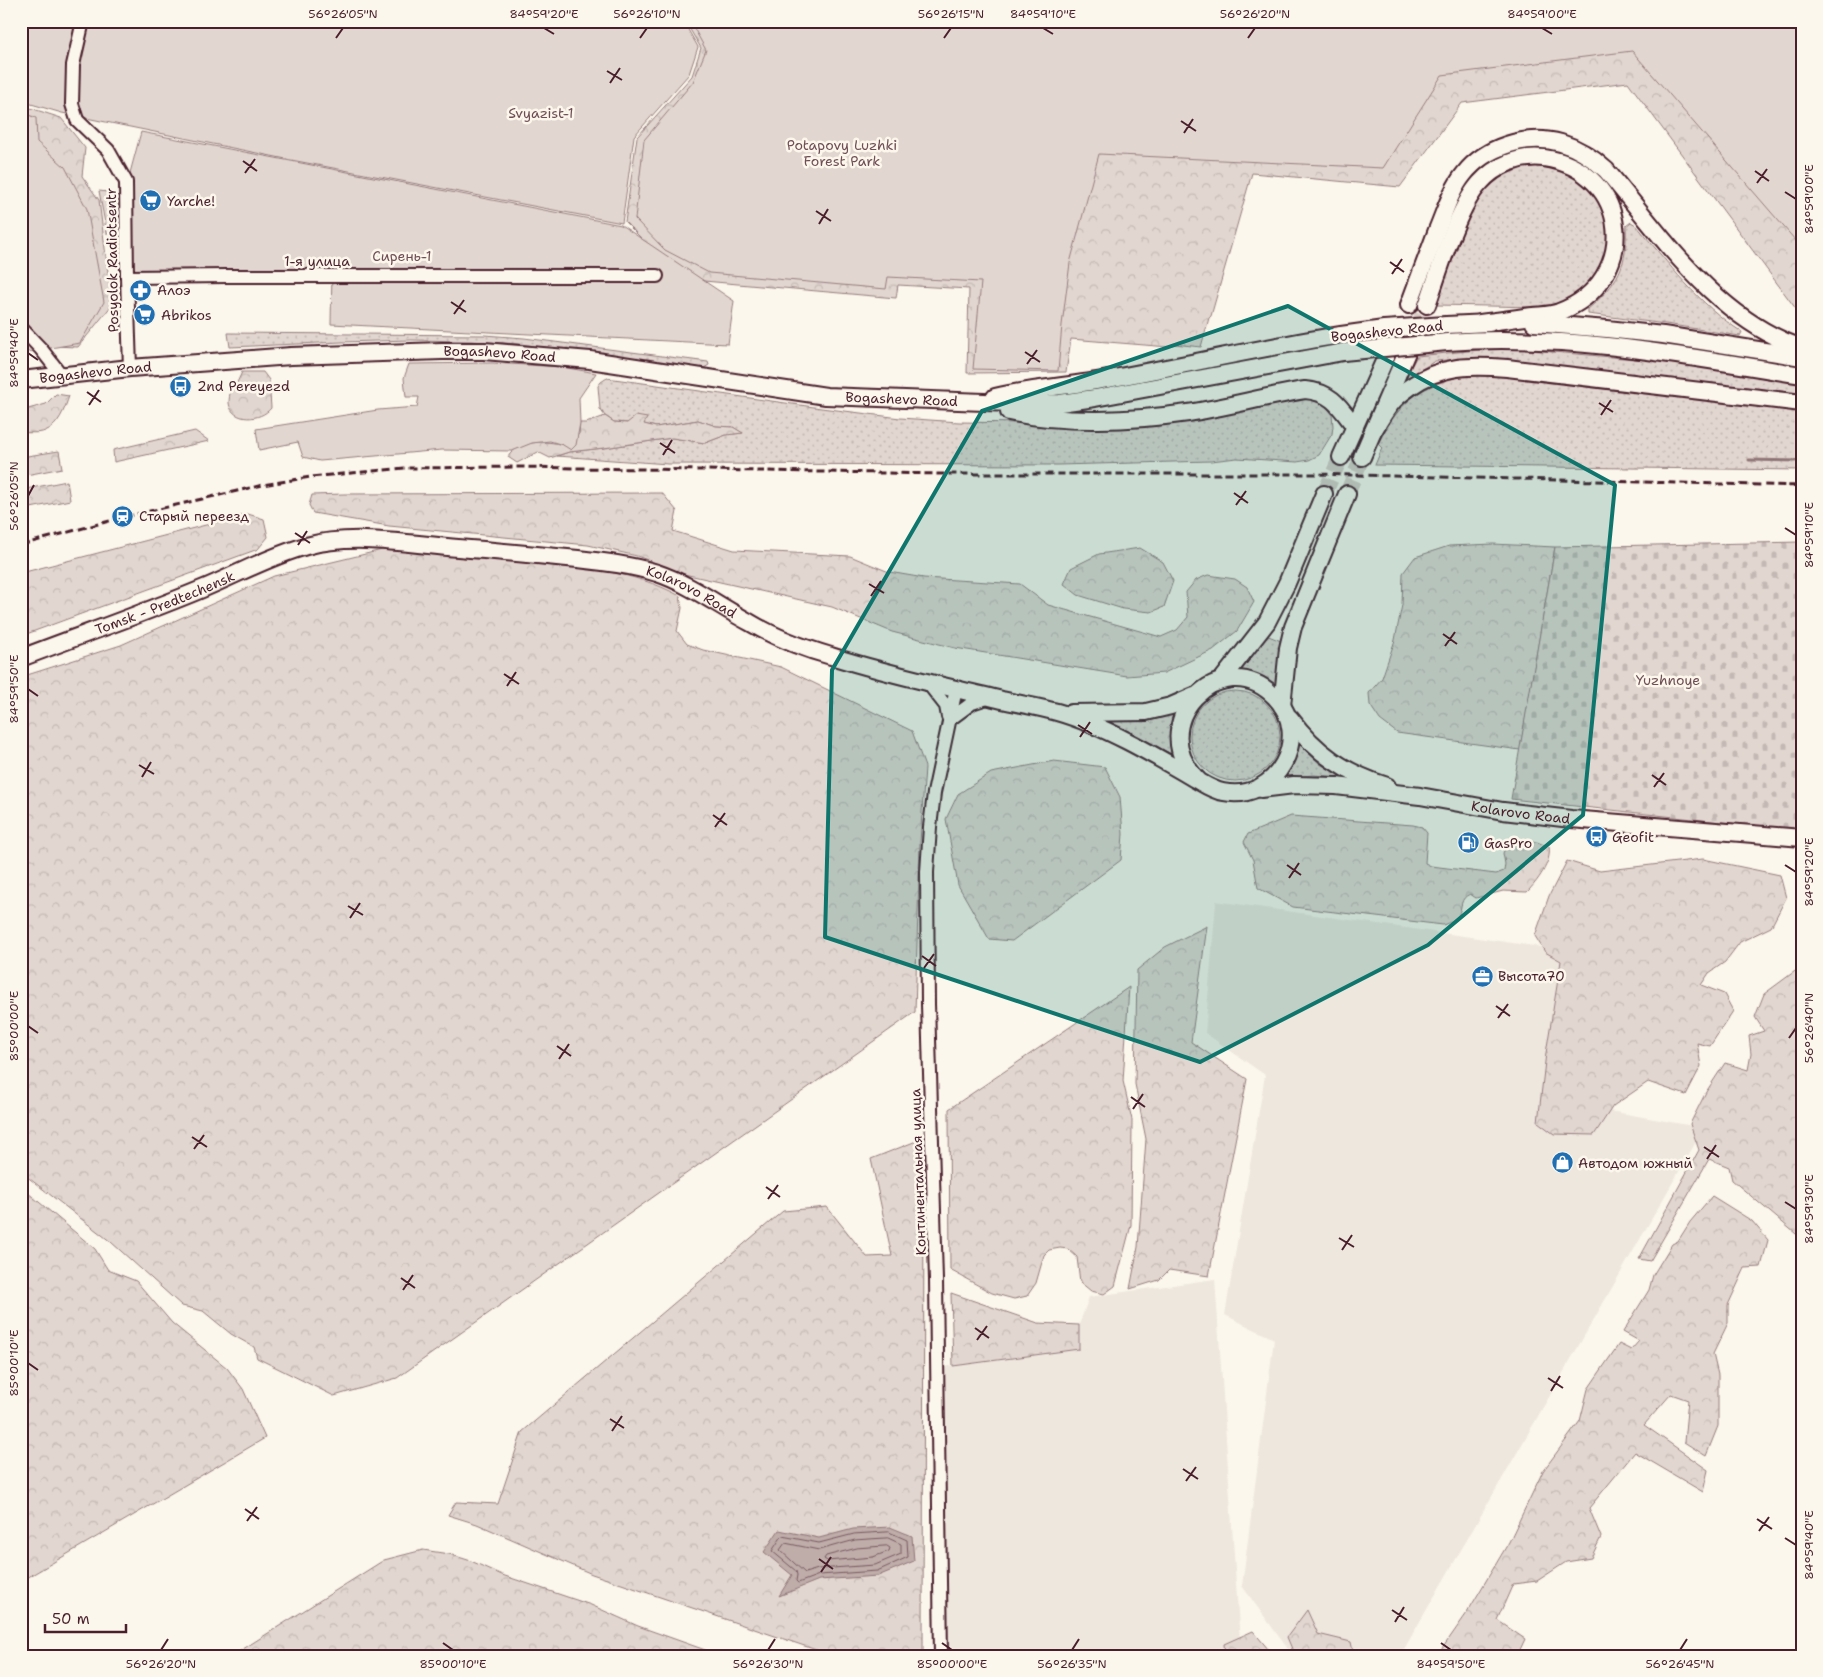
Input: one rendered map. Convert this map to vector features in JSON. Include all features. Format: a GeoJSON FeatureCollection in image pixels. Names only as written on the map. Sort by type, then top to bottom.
{"type":"FeatureCollection","features":[{"type":"Feature","properties":{"kind":"main road"},"geometry":{"type":"LineString","coordinates":[[1409,305],[1452,193],[1464,174],[1481,158],[1497,148],[1518,141],[1559,142],[1580,150],[1596,160],[1693,274],[1709,290],[1740,316],[1768,333],[1802,348]]}},
{"type":"Feature","properties":{"kind":"main road"},"geometry":{"type":"LineString","coordinates":[[1426,305],[1468,201],[1479,184],[1491,172],[1504,164],[1520,159],[1538,158],[1556,160],[1585,173],[1606,196],[1615,224],[1614,252],[1609,268],[1600,282],[1588,295],[1558,313],[1480,323]]}},
{"type":"Feature","properties":{"kind":"main road","name":"Bogashevo Road"},"geometry":{"type":"LineString","coordinates":[[976,401],[1022,390],[1098,381],[1301,342],[1393,328],[1480,323],[1519,323],[1607,329],[1663,335],[1802,357]]}},
{"type":"Feature","properties":{"kind":"main road","name":"Bogashevo Road"},"geometry":{"type":"LineString","coordinates":[[21,380],[130,368],[292,356],[442,351],[491,352],[590,360],[826,396],[1034,404],[1060,403],[1095,398],[1343,352],[1479,339],[1577,344],[1660,352],[1802,375]]}},
{"type":"Feature","properties":{"kind":"main road"},"geometry":{"type":"LineString","coordinates":[[1362,457],[1407,352]]}},
{"type":"Feature","properties":{"kind":"main road"},"geometry":{"type":"LineString","coordinates":[[1341,457],[1386,357]]}},
{"type":"Feature","properties":{"kind":"main road"},"geometry":{"type":"LineString","coordinates":[[1371,434],[1390,404],[1402,394],[1432,374],[1459,367],[1507,368],[1802,402]]}},
{"type":"Feature","properties":{"kind":"main road"},"geometry":{"type":"LineString","coordinates":[[976,401],[1017,414],[1056,418],[1120,420],[1190,412],[1292,392],[1318,391],[1338,404],[1355,427]]}},
{"type":"Feature","properties":{"kind":"main road"},"geometry":{"type":"LineString","coordinates":[[1221,681],[1267,622],[1287,583],[1324,494]]}},
{"type":"Feature","properties":{"kind":"main road"},"geometry":{"type":"LineString","coordinates":[[1060,713],[1132,744],[1215,790],[1236,794],[1263,786],[1275,776],[1289,755],[1292,734],[1285,710],[1286,658],[1293,627],[1347,494]]}},
{"type":"Feature","properties":{"kind":"main road","name":"Kolarovo Road"},"geometry":{"type":"LineString","coordinates":[[307,546],[338,541],[372,541],[514,552],[637,568],[660,574],[755,626],[829,656],[928,683],[1060,713]]}},
{"type":"Feature","properties":{"kind":"main road","name":"Tomsk - Predtechensk"},"geometry":{"type":"LineString","coordinates":[[21,658],[198,591],[290,551],[307,546]]}},
{"type":"Feature","properties":{"kind":"main road"},"geometry":{"type":"LineString","coordinates":[[1199,781],[1182,758],[1178,740],[1180,720],[1189,703],[1203,689],[1221,681],[1251,682],[1268,691],[1285,710]]}},
{"type":"Feature","properties":{"kind":"main road"},"geometry":{"type":"LineString","coordinates":[[1060,713],[1124,714],[1146,712],[1171,706],[1196,695]]}},
{"type":"Feature","properties":{"kind":"main road","name":"Kolarovo Road"},"geometry":{"type":"LineString","coordinates":[[1285,710],[1304,736],[1317,750],[1331,760],[1375,782],[1420,796]]}},
{"type":"Feature","properties":{"kind":"main road","name":"Kolarovo Road"},"geometry":{"type":"LineString","coordinates":[[1254,790],[1312,784],[1420,796],[1503,811],[1571,819],[1802,838]]}},
{"type":"Feature","properties":{"kind":"street","name":"Posyolok Radiotsentr"},"geometry":{"type":"LineString","coordinates":[[84,21],[73,65],[72,104],[77,120],[108,150],[126,182],[130,368]]}},
{"type":"Feature","properties":{"kind":"street","name":"1-я улица"},"geometry":{"type":"LineString","coordinates":[[127,278],[228,276],[658,276]]}},
{"type":"Feature","properties":{"kind":"street"},"geometry":{"type":"LineString","coordinates":[[21,328],[41,349],[62,376]]}},
{"type":"Feature","properties":{"kind":"street"},"geometry":{"type":"LineString","coordinates":[[928,683],[946,706],[949,720],[972,703],[990,697]]}},
{"type":"Feature","properties":{"kind":"street","name":"Континентальная улица"},"geometry":{"type":"LineString","coordinates":[[941,1656],[936,1280],[927,908],[930,827],[934,793],[956,689]]}},
{"type":"Feature","properties":{"kind":"highlighted area"},"geometry":{"type":"Polygon","coordinates":[[[1288,306],[1615,485],[1583,815],[1428,945],[1200,1062],[825,937],[832,670],[982,411],[1288,306]]]}},
{"type":"Feature","properties":{"kind":"shaded area"},"geometry":{"type":"Polygon","coordinates":[[[1216,901],[1569,951],[1543,1099],[1704,1128],[1400,1656],[1373,1656],[1288,1649],[1242,1586],[1274,1339],[1225,1315],[1265,1075],[1205,1033],[1216,901]]]}},
{"type":"Feature","properties":{"kind":"shaded area"},"geometry":{"type":"Polygon","coordinates":[[[1215,1279],[1241,1656],[948,1656],[943,1367],[1079,1349],[1079,1325],[1089,1297],[1215,1279]]]}},
{"type":"Feature","properties":{"kind":"green space","name":"Svyazist-1"},"geometry":{"type":"Polygon","coordinates":[[[21,21],[683,21],[698,47],[689,74],[634,136],[622,223],[286,159],[62,113],[21,101],[21,21]]]}},
{"type":"Feature","properties":{"kind":"green space","name":"Potapovy Luzhki Forest Park"},"geometry":{"type":"Polygon","coordinates":[[[685,21],[1802,21],[1802,317],[1628,82],[1462,103],[1400,187],[1252,173],[1201,347],[1174,344],[1169,347],[1071,339],[1066,372],[967,373],[969,289],[898,285],[896,298],[704,281],[659,256],[625,222],[637,137],[692,76],[701,48],[685,21]]]}},
{"type":"Feature","properties":{"kind":"green space","name":"Potapovy Luzhki Forest Park"},"geometry":{"type":"Polygon","coordinates":[[[690,21],[1802,21],[1802,248],[1632,51],[1442,75],[1383,168],[1099,154],[1070,263],[1058,371],[973,369],[981,282],[888,277],[886,289],[709,273],[665,250],[635,219],[644,140],[693,82],[706,50],[690,21]]]}},
{"type":"Feature","properties":{"kind":"green space"},"geometry":{"type":"Polygon","coordinates":[[[21,105],[61,118],[85,148],[82,176],[99,200],[112,305],[78,347],[21,345],[21,105]]]}},
{"type":"Feature","properties":{"kind":"green space"},"geometry":{"type":"Polygon","coordinates":[[[21,112],[36,118],[37,142],[65,167],[87,209],[104,302],[80,343],[21,353],[21,112]]]}},
{"type":"Feature","properties":{"kind":"green space","name":"Сирень-1"},"geometry":{"type":"Polygon","coordinates":[[[141,132],[621,225],[734,301],[728,344],[331,324],[332,272],[130,273],[130,173],[141,132]]]}},
{"type":"Feature","properties":{"kind":"green space"},"geometry":{"type":"Polygon","coordinates":[[[1537,165],[1555,168],[1572,175],[1594,192],[1599,199],[1606,218],[1607,240],[1602,262],[1593,280],[1576,294],[1550,307],[1437,305],[1463,230],[1483,193],[1494,179],[1507,170],[1537,165]]]}},
{"type":"Feature","properties":{"kind":"green space"},"geometry":{"type":"Polygon","coordinates":[[[99,191],[116,193],[119,234],[107,234],[99,191]]]}},
{"type":"Feature","properties":{"kind":"green space"},"geometry":{"type":"Polygon","coordinates":[[[1631,222],[1636,225],[1698,296],[1726,321],[1742,332],[1740,336],[1588,314],[1588,309],[1607,291],[1619,273],[1625,252],[1626,226],[1631,222]]]}},
{"type":"Feature","properties":{"kind":"green space"},"geometry":{"type":"Polygon","coordinates":[[[228,333],[484,335],[524,338],[708,362],[709,365],[704,368],[520,344],[470,341],[411,340],[230,347],[228,333]]]}},
{"type":"Feature","properties":{"kind":"green space"},"geometry":{"type":"Polygon","coordinates":[[[1518,349],[1658,361],[1802,383],[1802,394],[1506,360],[1457,359],[1435,361],[1407,378],[1405,377],[1417,356],[1478,350],[1518,349]]]}},
{"type":"Feature","properties":{"kind":"green space"},"geometry":{"type":"Polygon","coordinates":[[[492,363],[562,367],[596,373],[579,398],[580,423],[576,445],[571,450],[550,441],[532,443],[512,451],[442,450],[320,461],[303,457],[298,442],[259,450],[256,429],[378,410],[417,407],[419,397],[406,397],[404,378],[409,364],[492,363]]]}},
{"type":"Feature","properties":{"kind":"green space"},"geometry":{"type":"Polygon","coordinates":[[[242,372],[263,372],[269,380],[271,408],[261,416],[241,417],[231,409],[229,403],[230,391],[235,387],[242,372]]]}},
{"type":"Feature","properties":{"kind":"green space"},"geometry":{"type":"Polygon","coordinates":[[[1480,374],[1802,410],[1802,470],[1375,465],[1382,448],[1378,444],[1396,414],[1406,403],[1430,386],[1461,377],[1480,374]]]}},
{"type":"Feature","properties":{"kind":"green space"},"geometry":{"type":"Polygon","coordinates":[[[607,378],[900,418],[959,422],[1149,425],[1310,398],[1323,402],[1332,414],[1333,426],[1332,434],[1319,455],[1309,460],[1297,462],[1237,458],[1211,461],[1058,465],[668,464],[557,456],[569,452],[672,438],[705,443],[726,435],[742,433],[733,427],[716,426],[698,420],[656,427],[644,424],[614,422],[605,416],[600,409],[598,386],[607,378]]]}},
{"type":"Feature","properties":{"kind":"green space"},"geometry":{"type":"Polygon","coordinates":[[[56,394],[69,396],[58,421],[50,429],[43,432],[21,433],[21,411],[46,404],[56,394]]]}},
{"type":"Feature","properties":{"kind":"green space"},"geometry":{"type":"Polygon","coordinates":[[[605,416],[614,422],[627,423],[636,416],[647,418],[644,424],[656,427],[698,420],[716,426],[733,427],[743,433],[726,435],[705,443],[672,438],[569,452],[550,458],[538,452],[517,463],[508,457],[513,451],[526,444],[549,442],[563,445],[579,434],[580,423],[586,423],[605,416]]]}},
{"type":"Feature","properties":{"kind":"green space"},"geometry":{"type":"Polygon","coordinates":[[[195,431],[209,441],[114,462],[113,450],[195,431]]]}},
{"type":"Feature","properties":{"kind":"green space"},"geometry":{"type":"Polygon","coordinates":[[[59,451],[62,468],[21,476],[21,457],[59,451]]]}},
{"type":"Feature","properties":{"kind":"green space"},"geometry":{"type":"Polygon","coordinates":[[[67,481],[70,500],[21,510],[21,490],[67,481]]]}},
{"type":"Feature","properties":{"kind":"green space"},"geometry":{"type":"Polygon","coordinates":[[[662,493],[677,511],[673,531],[734,550],[850,556],[889,572],[924,578],[1020,584],[1048,605],[1161,637],[1177,630],[1188,617],[1186,592],[1196,580],[1208,575],[1235,579],[1247,587],[1254,602],[1237,631],[1213,650],[1164,673],[1127,676],[955,648],[892,632],[832,607],[684,574],[637,556],[588,545],[389,526],[313,513],[309,505],[312,495],[662,493]]]}},
{"type":"Feature","properties":{"kind":"green space"},"geometry":{"type":"Polygon","coordinates":[[[248,514],[264,519],[268,537],[258,549],[21,636],[21,573],[248,514]]]}},
{"type":"Feature","properties":{"kind":"green space","name":"Yuzhnoye"},"geometry":{"type":"Polygon","coordinates":[[[1802,542],[1802,831],[1511,799],[1555,547],[1802,542]]]}},
{"type":"Feature","properties":{"kind":"green space"},"geometry":{"type":"Polygon","coordinates":[[[1493,544],[1555,547],[1520,750],[1397,733],[1380,720],[1370,705],[1369,693],[1382,678],[1395,640],[1402,605],[1403,573],[1415,557],[1449,546],[1493,544]]]}},
{"type":"Feature","properties":{"kind":"green space"},"geometry":{"type":"Polygon","coordinates":[[[1140,548],[1163,562],[1173,581],[1164,607],[1151,612],[1123,609],[1078,595],[1064,584],[1071,568],[1099,554],[1140,548]]]}},
{"type":"Feature","properties":{"kind":"green space"},"geometry":{"type":"Polygon","coordinates":[[[382,550],[418,551],[564,565],[604,571],[643,580],[680,596],[682,608],[677,631],[687,644],[703,650],[781,667],[912,731],[925,767],[920,842],[915,1012],[397,1378],[334,1396],[257,1358],[254,1347],[231,1334],[203,1311],[182,1306],[111,1242],[21,1172],[21,677],[121,645],[274,576],[382,550]]]}},
{"type":"Feature","properties":{"kind":"green space"},"geometry":{"type":"Polygon","coordinates":[[[1266,635],[1281,641],[1276,684],[1260,676],[1238,671],[1250,659],[1266,635]]]}},
{"type":"Feature","properties":{"kind":"green space"},"geometry":{"type":"Polygon","coordinates":[[[1226,691],[1244,691],[1260,698],[1273,711],[1280,727],[1280,745],[1273,761],[1260,774],[1244,781],[1226,781],[1210,774],[1197,761],[1190,745],[1190,727],[1197,711],[1210,698],[1226,691]]]}},
{"type":"Feature","properties":{"kind":"green space"},"geometry":{"type":"Polygon","coordinates":[[[1176,708],[1170,730],[1171,754],[1143,739],[1102,723],[1103,718],[1176,708]]]}},
{"type":"Feature","properties":{"kind":"green space"},"geometry":{"type":"Polygon","coordinates":[[[1300,745],[1320,764],[1340,775],[1339,777],[1313,775],[1285,778],[1293,765],[1300,745]]]}},
{"type":"Feature","properties":{"kind":"green space"},"geometry":{"type":"Polygon","coordinates":[[[1054,761],[1105,767],[1120,797],[1123,834],[1121,860],[1012,941],[989,939],[958,885],[946,819],[958,794],[991,773],[1054,761]]]}},
{"type":"Feature","properties":{"kind":"green space"},"geometry":{"type":"Polygon","coordinates":[[[1291,816],[1422,827],[1427,833],[1425,863],[1431,866],[1496,874],[1504,871],[1503,853],[1508,843],[1537,842],[1549,847],[1549,853],[1543,871],[1527,892],[1503,891],[1476,898],[1470,894],[1464,898],[1457,918],[1443,925],[1293,907],[1258,888],[1253,860],[1244,842],[1248,834],[1291,816]]]}},
{"type":"Feature","properties":{"kind":"green space"},"geometry":{"type":"Polygon","coordinates":[[[1703,859],[1780,875],[1786,898],[1771,927],[1740,942],[1725,962],[1709,973],[1701,985],[1724,994],[1733,1011],[1710,1046],[1697,1043],[1701,1066],[1686,1095],[1648,1082],[1613,1106],[1594,1135],[1554,1134],[1538,1122],[1546,1053],[1561,961],[1545,952],[1535,936],[1549,896],[1567,861],[1600,871],[1703,859]]]}},
{"type":"Feature","properties":{"kind":"green space"},"geometry":{"type":"Polygon","coordinates":[[[1207,926],[1191,1042],[1247,1079],[1209,1276],[1169,1270],[1159,1280],[1130,1289],[1138,1247],[1146,1139],[1135,1084],[1137,970],[1165,947],[1207,926]]]}},
{"type":"Feature","properties":{"kind":"green space"},"geometry":{"type":"Polygon","coordinates":[[[1802,966],[1802,1239],[1732,1180],[1729,1167],[1709,1159],[1650,1261],[1639,1259],[1699,1150],[1690,1124],[1706,1092],[1725,1063],[1748,1070],[1751,1054],[1749,1036],[1764,1031],[1755,1017],[1764,994],[1802,966]]]}},
{"type":"Feature","properties":{"kind":"green space"},"geometry":{"type":"Polygon","coordinates":[[[1129,987],[1123,1081],[1132,1120],[1131,1225],[1115,1286],[1104,1294],[1091,1291],[1080,1282],[1077,1257],[1068,1249],[1060,1248],[1049,1250],[1044,1255],[1036,1283],[1027,1296],[1014,1299],[992,1293],[950,1270],[949,1109],[1129,987]]]}},
{"type":"Feature","properties":{"kind":"green space"},"geometry":{"type":"Polygon","coordinates":[[[924,1138],[923,1656],[834,1656],[592,1574],[477,1524],[448,1515],[456,1502],[498,1504],[522,1432],[783,1211],[827,1207],[867,1257],[892,1256],[871,1159],[924,1138]]]}},
{"type":"Feature","properties":{"kind":"green space"},"geometry":{"type":"Polygon","coordinates":[[[21,1187],[95,1249],[108,1270],[136,1281],[172,1323],[227,1368],[243,1389],[265,1438],[30,1576],[21,1585],[21,1187]]]}},
{"type":"Feature","properties":{"kind":"green space"},"geometry":{"type":"Polygon","coordinates":[[[1712,1196],[1752,1221],[1768,1240],[1761,1267],[1745,1268],[1728,1305],[1728,1323],[1713,1354],[1718,1375],[1718,1426],[1706,1456],[1684,1442],[1688,1400],[1671,1394],[1644,1425],[1708,1470],[1703,1492],[1635,1452],[1589,1508],[1601,1537],[1591,1558],[1566,1562],[1537,1581],[1513,1584],[1497,1620],[1525,1639],[1517,1656],[1437,1656],[1467,1613],[1509,1542],[1543,1471],[1580,1421],[1588,1389],[1619,1344],[1631,1350],[1639,1341],[1623,1332],[1649,1290],[1653,1275],[1672,1244],[1678,1241],[1690,1222],[1712,1196]]]}},
{"type":"Feature","properties":{"kind":"green space"},"geometry":{"type":"Polygon","coordinates":[[[951,1293],[1038,1323],[1079,1325],[1079,1349],[953,1366],[951,1293]]]}},
{"type":"Feature","properties":{"kind":"green space"},"geometry":{"type":"Polygon","coordinates":[[[423,1550],[449,1554],[471,1561],[502,1575],[591,1605],[638,1626],[722,1656],[232,1656],[384,1560],[423,1550]]]}},
{"type":"Feature","properties":{"kind":"green space"},"geometry":{"type":"Polygon","coordinates":[[[1307,1610],[1318,1634],[1351,1642],[1354,1656],[1295,1656],[1287,1637],[1307,1610]]]}},
{"type":"Feature","properties":{"kind":"green space"},"geometry":{"type":"Polygon","coordinates":[[[1253,1631],[1274,1656],[1225,1656],[1224,1644],[1253,1631]]]}},
{"type":"Feature","properties":{"kind":"water"},"geometry":{"type":"Polygon","coordinates":[[[890,1527],[912,1536],[914,1561],[878,1576],[819,1580],[779,1596],[792,1575],[764,1552],[779,1530],[819,1538],[853,1529],[890,1527]]]}},
{"type":"Feature","properties":{"kind":"waterway"},"geometry":{"type":"LineString","coordinates":[[1749,460],[1802,461]]}},
{"type":"Feature","properties":{"kind":"tunnel"},"geometry":{"type":"LineString","coordinates":[[1386,357],[1409,305]]}},
{"type":"Feature","properties":{"kind":"tunnel"},"geometry":{"type":"LineString","coordinates":[[1407,352],[1427,305]]}},
{"type":"Feature","properties":{"kind":"tunnel"},"geometry":{"type":"LineString","coordinates":[[1324,494],[1341,457]]}},
{"type":"Feature","properties":{"kind":"tunnel"},"geometry":{"type":"LineString","coordinates":[[1347,494],[1362,457]]}},
{"type":"Feature","properties":{"kind":"railway"},"geometry":{"type":"LineString","coordinates":[[21,545],[124,517],[263,485],[310,477],[405,468],[519,467],[944,474],[1314,474],[1802,486]]}},
{"type":"Feature","properties":{"kind":"place","name":"Yarche!"},"geometry":{"type":"Point","coordinates":[151,201]}},
{"type":"Feature","properties":{"kind":"place","name":"Алоэ"},"geometry":{"type":"Point","coordinates":[141,290]}},
{"type":"Feature","properties":{"kind":"place","name":"Abrikos"},"geometry":{"type":"Point","coordinates":[145,315]}},
{"type":"Feature","properties":{"kind":"place","name":"2nd Pereyezd"},"geometry":{"type":"Point","coordinates":[181,386]}},
{"type":"Feature","properties":{"kind":"place","name":"Старый переезд"},"geometry":{"type":"Point","coordinates":[123,516]}},
{"type":"Feature","properties":{"kind":"place","name":"Geofit"},"geometry":{"type":"Point","coordinates":[1596,837]}},
{"type":"Feature","properties":{"kind":"place","name":"GasPro"},"geometry":{"type":"Point","coordinates":[1468,843]}},
{"type":"Feature","properties":{"kind":"place","name":"Высота70"},"geometry":{"type":"Point","coordinates":[1482,976]}},
{"type":"Feature","properties":{"kind":"place","name":"Автодом южный"},"geometry":{"type":"Point","coordinates":[1562,1163]}}]}
